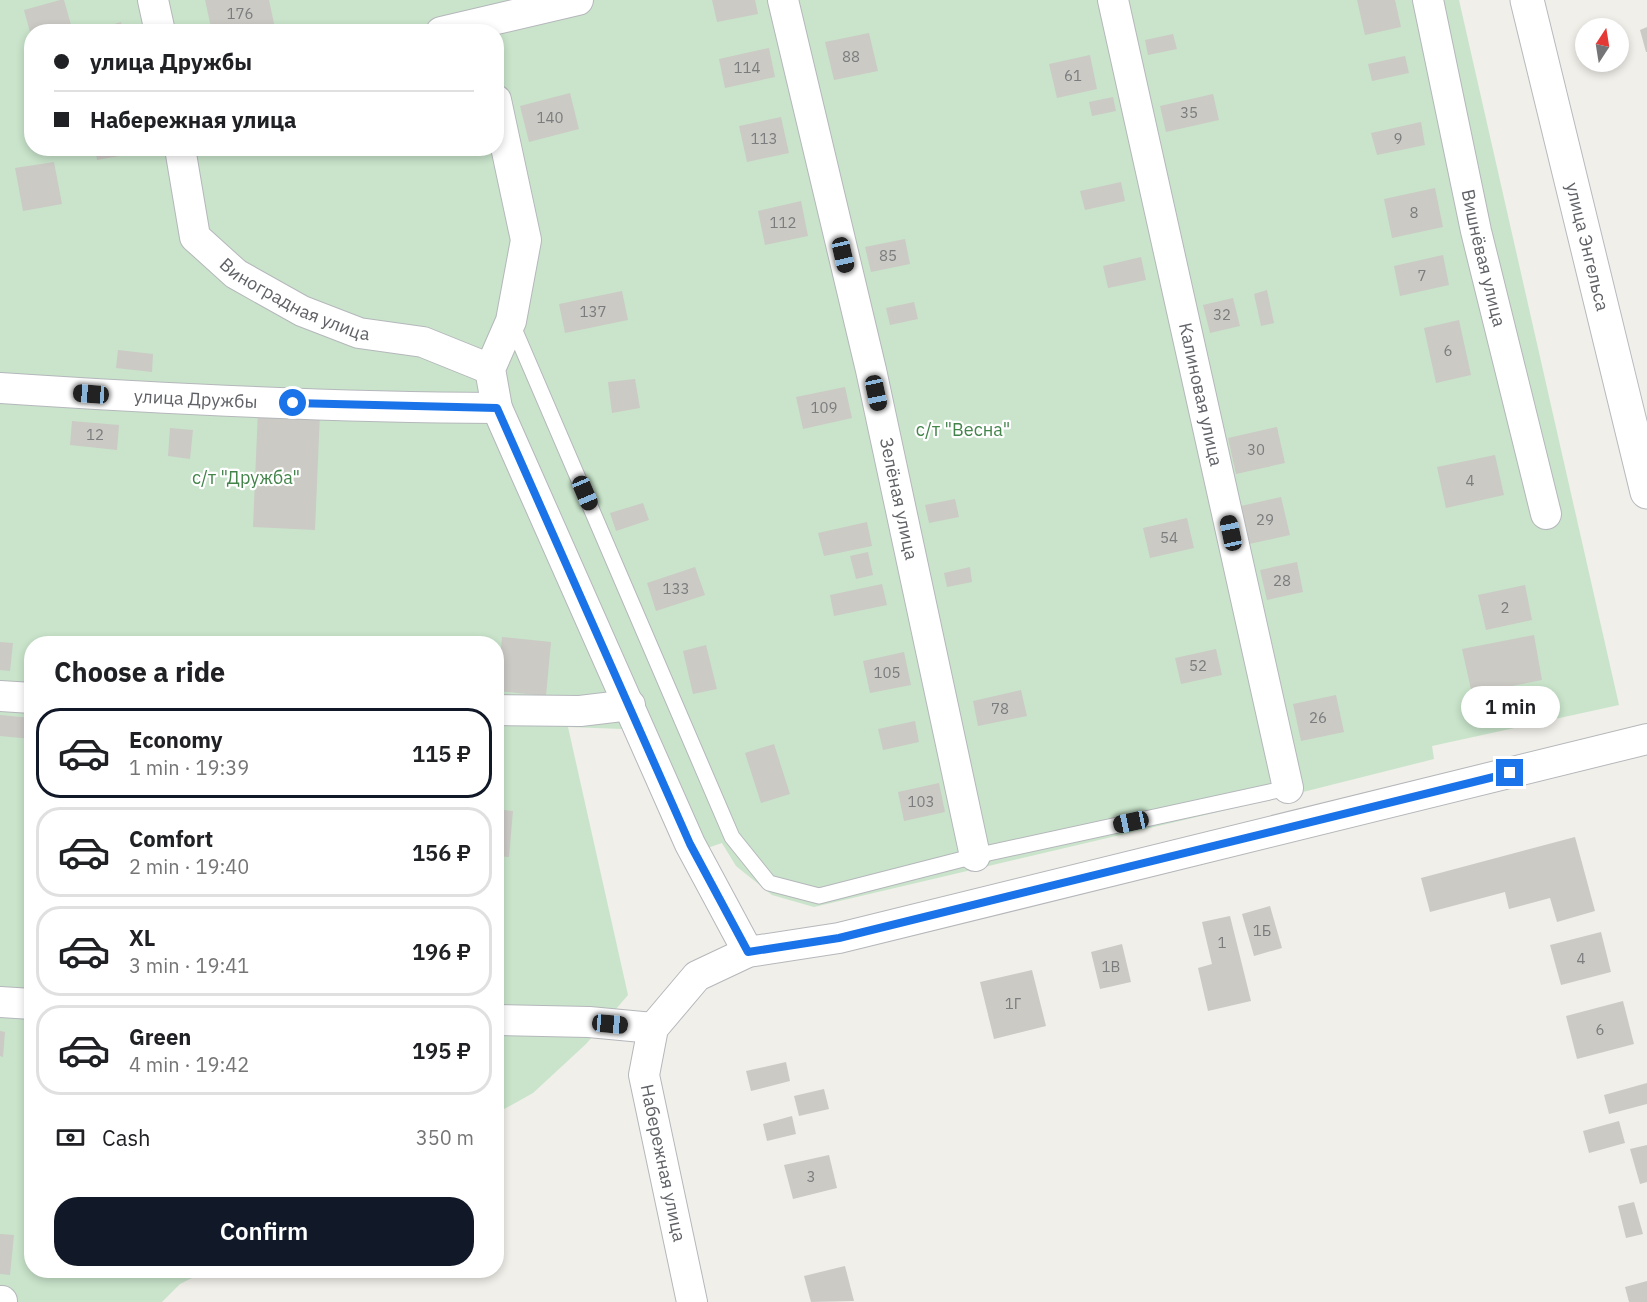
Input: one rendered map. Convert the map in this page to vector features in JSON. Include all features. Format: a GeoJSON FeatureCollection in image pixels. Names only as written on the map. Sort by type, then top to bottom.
{"type":"FeatureCollection","features":[{"type":"Feature","properties":{"kind":"street"},"geometry":{"type":"LineString","coordinates":[[153,0],[158,24]]}},
{"type":"Feature","properties":{"kind":"street"},"geometry":{"type":"LineString","coordinates":[[463,24],[479,18],[578,0]]}},
{"type":"Feature","properties":{"kind":"street","name":"Зелёная улица"},"geometry":{"type":"LineString","coordinates":[[783,0],[870,370],[975,856]]}},
{"type":"Feature","properties":{"kind":"street","name":"Калиновая улица"},"geometry":{"type":"LineString","coordinates":[[1113,0],[1288,788]]}},
{"type":"Feature","properties":{"kind":"street","name":"Вишнёвая улица"},"geometry":{"type":"LineString","coordinates":[[1428,0],[1476,231],[1546,514]]}},
{"type":"Feature","properties":{"kind":"street","name":"улица Энгельса"},"geometry":{"type":"LineString","coordinates":[[1527,0],[1647,492]]}},
{"type":"Feature","properties":{"kind":"street"},"geometry":{"type":"LineString","coordinates":[[504,137],[526,240],[511,321],[490,369],[497,408],[690,844],[748,952]]}},
{"type":"Feature","properties":{"kind":"street","name":"Виноградная улица"},"geometry":{"type":"LineString","coordinates":[[181,156],[195,237],[236,274],[302,311],[359,333],[423,342],[490,369]]}},
{"type":"Feature","properties":{"kind":"street","name":"улица Дружбы"},"geometry":{"type":"LineString","coordinates":[[0,388],[114,396],[428,408],[497,408]]}},
{"type":"Feature","properties":{"kind":"street"},"geometry":{"type":"LineString","coordinates":[[0,696],[24,698]]}},
{"type":"Feature","properties":{"kind":"street"},"geometry":{"type":"LineString","coordinates":[[504,710],[580,711],[630,705]]}},
{"type":"Feature","properties":{"kind":"street","name":"Набережная улица"},"geometry":{"type":"LineString","coordinates":[[693,1302],[644,1075],[653,1028],[697,976],[748,952],[839,938],[1647,739]]}},
{"type":"Feature","properties":{"kind":"street"},"geometry":{"type":"LineString","coordinates":[[0,1002],[24,1004]]}},
{"type":"Feature","properties":{"kind":"street"},"geometry":{"type":"LineString","coordinates":[[504,1020],[589,1022],[653,1028]]}},
{"type":"Feature","properties":{"kind":"lane"},"geometry":{"type":"LineString","coordinates":[[511,321],[732,837],[769,883],[819,896],[975,856],[1288,788]]}},
{"type":"Feature","properties":{"kind":"green space","name":"с/т \"Весна\""},"geometry":{"type":"Polygon","coordinates":[[[0,0],[1459,0],[1619,705],[1432,746],[1434,759],[1299,793],[814,907],[772,895],[736,866],[722,843],[684,856],[623,729],[568,727],[628,995],[586,1044],[533,1093],[504,1109],[504,636],[24,636],[24,1278],[192,1278],[180,1284],[162,1302],[0,1302],[0,0]]]}},
{"type":"Feature","properties":{"kind":"building"},"geometry":{"type":"Polygon","coordinates":[[[64,0],[71,24],[28,24],[24,10],[64,0]]]}},
{"type":"Feature","properties":{"kind":"building"},"geometry":{"type":"Polygon","coordinates":[[[205,0],[269,0],[274,24],[210,24],[205,0]]]}},
{"type":"Feature","properties":{"kind":"building"},"geometry":{"type":"Polygon","coordinates":[[[712,0],[755,0],[758,14],[717,22],[712,0]]]}},
{"type":"Feature","properties":{"kind":"building"},"geometry":{"type":"Polygon","coordinates":[[[1357,0],[1395,0],[1401,27],[1365,35],[1357,0]]]}},
{"type":"Feature","properties":{"kind":"building"},"geometry":{"type":"Polygon","coordinates":[[[1647,27],[1647,52],[1646,52],[1640,30],[1647,27]]]}},
{"type":"Feature","properties":{"kind":"building"},"geometry":{"type":"Polygon","coordinates":[[[869,33],[878,71],[834,80],[825,42],[869,33]]]}},
{"type":"Feature","properties":{"kind":"building"},"geometry":{"type":"Polygon","coordinates":[[[1173,34],[1177,49],[1148,55],[1145,40],[1173,34]]]}},
{"type":"Feature","properties":{"kind":"building"},"geometry":{"type":"Polygon","coordinates":[[[769,48],[775,77],[725,88],[719,59],[769,48]]]}},
{"type":"Feature","properties":{"kind":"building"},"geometry":{"type":"Polygon","coordinates":[[[1090,55],[1097,89],[1057,98],[1049,64],[1090,55]]]}},
{"type":"Feature","properties":{"kind":"building"},"geometry":{"type":"Polygon","coordinates":[[[1405,56],[1409,73],[1372,81],[1368,64],[1405,56]]]}},
{"type":"Feature","properties":{"kind":"building"},"geometry":{"type":"Polygon","coordinates":[[[570,93],[579,129],[529,142],[520,106],[570,93]]]}},
{"type":"Feature","properties":{"kind":"building"},"geometry":{"type":"Polygon","coordinates":[[[1213,94],[1219,120],[1166,132],[1160,106],[1213,94]]]}},
{"type":"Feature","properties":{"kind":"building"},"geometry":{"type":"Polygon","coordinates":[[[1113,97],[1116,111],[1092,116],[1089,102],[1113,97]]]}},
{"type":"Feature","properties":{"kind":"building"},"geometry":{"type":"Polygon","coordinates":[[[781,117],[789,153],[747,162],[739,126],[781,117]]]}},
{"type":"Feature","properties":{"kind":"building"},"geometry":{"type":"Polygon","coordinates":[[[1421,122],[1425,145],[1377,155],[1371,133],[1421,122]]]}},
{"type":"Feature","properties":{"kind":"building"},"geometry":{"type":"Polygon","coordinates":[[[96,156],[119,156],[97,160],[96,156]]]}},
{"type":"Feature","properties":{"kind":"building"},"geometry":{"type":"Polygon","coordinates":[[[54,162],[62,204],[23,211],[15,168],[54,162]]]}},
{"type":"Feature","properties":{"kind":"building"},"geometry":{"type":"Polygon","coordinates":[[[1121,182],[1125,201],[1085,210],[1080,191],[1121,182]]]}},
{"type":"Feature","properties":{"kind":"building"},"geometry":{"type":"Polygon","coordinates":[[[1435,188],[1443,227],[1392,238],[1384,199],[1435,188]]]}},
{"type":"Feature","properties":{"kind":"building"},"geometry":{"type":"Polygon","coordinates":[[[801,201],[808,236],[765,245],[758,211],[801,201]]]}},
{"type":"Feature","properties":{"kind":"building"},"geometry":{"type":"Polygon","coordinates":[[[905,239],[910,264],[871,272],[865,247],[905,239]]]}},
{"type":"Feature","properties":{"kind":"building"},"geometry":{"type":"Polygon","coordinates":[[[1443,255],[1449,285],[1400,296],[1394,266],[1443,255]]]}},
{"type":"Feature","properties":{"kind":"building"},"geometry":{"type":"Polygon","coordinates":[[[1141,257],[1146,280],[1108,288],[1103,266],[1141,257]]]}},
{"type":"Feature","properties":{"kind":"building"},"geometry":{"type":"Polygon","coordinates":[[[1267,290],[1274,323],[1261,326],[1254,294],[1267,290]]]}},
{"type":"Feature","properties":{"kind":"building"},"geometry":{"type":"Polygon","coordinates":[[[622,291],[628,320],[565,333],[559,304],[622,291]]]}},
{"type":"Feature","properties":{"kind":"building"},"geometry":{"type":"Polygon","coordinates":[[[1233,298],[1240,326],[1210,333],[1203,305],[1233,298]]]}},
{"type":"Feature","properties":{"kind":"building"},"geometry":{"type":"Polygon","coordinates":[[[914,302],[918,319],[890,325],[886,308],[914,302]]]}},
{"type":"Feature","properties":{"kind":"building"},"geometry":{"type":"Polygon","coordinates":[[[1459,320],[1471,375],[1436,383],[1424,328],[1459,320]]]}},
{"type":"Feature","properties":{"kind":"building"},"geometry":{"type":"Polygon","coordinates":[[[118,350],[153,354],[152,372],[116,368],[118,350]]]}},
{"type":"Feature","properties":{"kind":"building"},"geometry":{"type":"Polygon","coordinates":[[[635,379],[640,408],[612,413],[608,382],[635,379]]]}},
{"type":"Feature","properties":{"kind":"building"},"geometry":{"type":"Polygon","coordinates":[[[845,387],[852,418],[803,429],[796,397],[845,387]]]}},
{"type":"Feature","properties":{"kind":"building"},"geometry":{"type":"Polygon","coordinates":[[[258,410],[320,413],[315,530],[253,527],[258,410]]]}},
{"type":"Feature","properties":{"kind":"building"},"geometry":{"type":"Polygon","coordinates":[[[72,421],[119,425],[117,450],[70,445],[72,421]]]}},
{"type":"Feature","properties":{"kind":"building"},"geometry":{"type":"Polygon","coordinates":[[[1277,427],[1285,463],[1236,474],[1228,438],[1277,427]]]}},
{"type":"Feature","properties":{"kind":"building"},"geometry":{"type":"Polygon","coordinates":[[[170,428],[193,430],[190,459],[168,456],[170,428]]]}},
{"type":"Feature","properties":{"kind":"building"},"geometry":{"type":"Polygon","coordinates":[[[1495,455],[1504,495],[1446,508],[1437,467],[1495,455]]]}},
{"type":"Feature","properties":{"kind":"building"},"geometry":{"type":"Polygon","coordinates":[[[1281,497],[1290,535],[1249,544],[1241,506],[1281,497]]]}},
{"type":"Feature","properties":{"kind":"building"},"geometry":{"type":"Polygon","coordinates":[[[955,499],[959,517],[929,523],[925,505],[955,499]]]}},
{"type":"Feature","properties":{"kind":"building"},"geometry":{"type":"Polygon","coordinates":[[[643,503],[649,520],[616,531],[610,513],[643,503]]]}},
{"type":"Feature","properties":{"kind":"building"},"geometry":{"type":"Polygon","coordinates":[[[1187,518],[1194,548],[1150,558],[1143,528],[1187,518]]]}},
{"type":"Feature","properties":{"kind":"building"},"geometry":{"type":"Polygon","coordinates":[[[867,522],[872,546],[824,556],[818,533],[867,522]]]}},
{"type":"Feature","properties":{"kind":"building"},"geometry":{"type":"Polygon","coordinates":[[[868,552],[873,575],[856,579],[850,556],[868,552]]]}},
{"type":"Feature","properties":{"kind":"building"},"geometry":{"type":"Polygon","coordinates":[[[1297,562],[1303,592],[1267,600],[1260,570],[1297,562]]]}},
{"type":"Feature","properties":{"kind":"building"},"geometry":{"type":"Polygon","coordinates":[[[695,567],[705,595],[656,611],[647,583],[695,567]]]}},
{"type":"Feature","properties":{"kind":"building"},"geometry":{"type":"Polygon","coordinates":[[[970,567],[972,582],[947,587],[944,573],[970,567]]]}},
{"type":"Feature","properties":{"kind":"building"},"geometry":{"type":"Polygon","coordinates":[[[882,584],[887,605],[834,616],[830,595],[882,584]]]}},
{"type":"Feature","properties":{"kind":"building"},"geometry":{"type":"Polygon","coordinates":[[[1525,585],[1532,620],[1486,630],[1478,595],[1525,585]]]}},
{"type":"Feature","properties":{"kind":"building"},"geometry":{"type":"Polygon","coordinates":[[[1534,635],[1542,680],[1472,694],[1462,649],[1534,635]]]}},
{"type":"Feature","properties":{"kind":"building"},"geometry":{"type":"Polygon","coordinates":[[[504,637],[551,642],[546,696],[504,692],[504,637]]]}},
{"type":"Feature","properties":{"kind":"building"},"geometry":{"type":"Polygon","coordinates":[[[0,642],[13,643],[10,671],[0,670],[0,642]]]}},
{"type":"Feature","properties":{"kind":"building"},"geometry":{"type":"Polygon","coordinates":[[[706,645],[717,689],[693,694],[683,651],[706,645]]]}},
{"type":"Feature","properties":{"kind":"building"},"geometry":{"type":"Polygon","coordinates":[[[1216,649],[1222,675],[1181,684],[1175,658],[1216,649]]]}},
{"type":"Feature","properties":{"kind":"building"},"geometry":{"type":"Polygon","coordinates":[[[904,652],[911,685],[870,693],[863,661],[904,652]]]}},
{"type":"Feature","properties":{"kind":"building"},"geometry":{"type":"Polygon","coordinates":[[[1021,690],[1027,716],[978,726],[973,701],[1021,690]]]}},
{"type":"Feature","properties":{"kind":"building"},"geometry":{"type":"Polygon","coordinates":[[[1336,695],[1344,732],[1301,741],[1293,704],[1336,695]]]}},
{"type":"Feature","properties":{"kind":"building"},"geometry":{"type":"Polygon","coordinates":[[[0,715],[24,717],[24,738],[0,736],[0,715]]]}},
{"type":"Feature","properties":{"kind":"building"},"geometry":{"type":"Polygon","coordinates":[[[915,721],[919,742],[883,750],[878,729],[915,721]]]}},
{"type":"Feature","properties":{"kind":"building"},"geometry":{"type":"Polygon","coordinates":[[[774,744],[790,794],[761,803],[745,753],[774,744]]]}},
{"type":"Feature","properties":{"kind":"building"},"geometry":{"type":"Polygon","coordinates":[[[939,783],[945,812],[904,821],[898,792],[939,783]]]}},
{"type":"Feature","properties":{"kind":"building"},"geometry":{"type":"Polygon","coordinates":[[[504,810],[513,811],[509,857],[504,857],[504,810]]]}},
{"type":"Feature","properties":{"kind":"building"},"geometry":{"type":"Polygon","coordinates":[[[1575,837],[1595,911],[1557,922],[1550,898],[1509,909],[1505,892],[1430,912],[1421,878],[1575,837]]]}},
{"type":"Feature","properties":{"kind":"building"},"geometry":{"type":"Polygon","coordinates":[[[1270,906],[1282,948],[1254,956],[1242,914],[1270,906]]]}},
{"type":"Feature","properties":{"kind":"building"},"geometry":{"type":"Polygon","coordinates":[[[1230,916],[1251,1001],[1208,1011],[1198,968],[1212,964],[1202,922],[1230,916]]]}},
{"type":"Feature","properties":{"kind":"building"},"geometry":{"type":"Polygon","coordinates":[[[1601,932],[1611,972],[1561,985],[1550,945],[1601,932]]]}},
{"type":"Feature","properties":{"kind":"building"},"geometry":{"type":"Polygon","coordinates":[[[1122,944],[1131,982],[1100,989],[1091,952],[1122,944]]]}},
{"type":"Feature","properties":{"kind":"building"},"geometry":{"type":"Polygon","coordinates":[[[1032,970],[1046,1026],[994,1039],[980,982],[1032,970]]]}},
{"type":"Feature","properties":{"kind":"building"},"geometry":{"type":"Polygon","coordinates":[[[1623,1001],[1634,1044],[1577,1059],[1566,1016],[1623,1001]]]}},
{"type":"Feature","properties":{"kind":"building"},"geometry":{"type":"Polygon","coordinates":[[[0,1031],[5,1032],[3,1057],[0,1056],[0,1031]]]}},
{"type":"Feature","properties":{"kind":"building"},"geometry":{"type":"Polygon","coordinates":[[[786,1062],[790,1081],[751,1091],[746,1071],[786,1062]]]}},
{"type":"Feature","properties":{"kind":"building"},"geometry":{"type":"Polygon","coordinates":[[[1647,1083],[1647,1104],[1609,1114],[1604,1095],[1647,1083]]]}},
{"type":"Feature","properties":{"kind":"building"},"geometry":{"type":"Polygon","coordinates":[[[824,1089],[829,1109],[799,1116],[794,1096],[824,1089]]]}},
{"type":"Feature","properties":{"kind":"building"},"geometry":{"type":"Polygon","coordinates":[[[792,1116],[796,1134],[767,1141],[763,1124],[792,1116]]]}},
{"type":"Feature","properties":{"kind":"building"},"geometry":{"type":"Polygon","coordinates":[[[1619,1121],[1625,1143],[1589,1153],[1583,1131],[1619,1121]]]}},
{"type":"Feature","properties":{"kind":"building"},"geometry":{"type":"Polygon","coordinates":[[[1647,1145],[1647,1182],[1640,1184],[1630,1149],[1647,1145]]]}},
{"type":"Feature","properties":{"kind":"building"},"geometry":{"type":"Polygon","coordinates":[[[829,1155],[837,1188],[793,1199],[784,1165],[829,1155]]]}},
{"type":"Feature","properties":{"kind":"building"},"geometry":{"type":"Polygon","coordinates":[[[1634,1202],[1643,1234],[1626,1238],[1618,1206],[1634,1202]]]}},
{"type":"Feature","properties":{"kind":"building"},"geometry":{"type":"Polygon","coordinates":[[[0,1234],[14,1235],[10,1275],[0,1274],[0,1234]]]}},
{"type":"Feature","properties":{"kind":"building"},"geometry":{"type":"Polygon","coordinates":[[[845,1266],[854,1301],[811,1302],[804,1276],[845,1266]]]}},
{"type":"Feature","properties":{"kind":"building"},"geometry":{"type":"Polygon","coordinates":[[[1647,1281],[1647,1302],[1629,1302],[1625,1287],[1647,1281]]]}},
{"type":"Feature","properties":{"kind":"route"},"geometry":{"type":"LineString","coordinates":[[293,403],[497,408],[690,844],[748,952],[839,938],[1510,773]]}},
{"type":"Feature","properties":{"kind":"park label","name":"с/т \"Дружба\""},"geometry":{"type":"Point","coordinates":[246,478]}}]}
